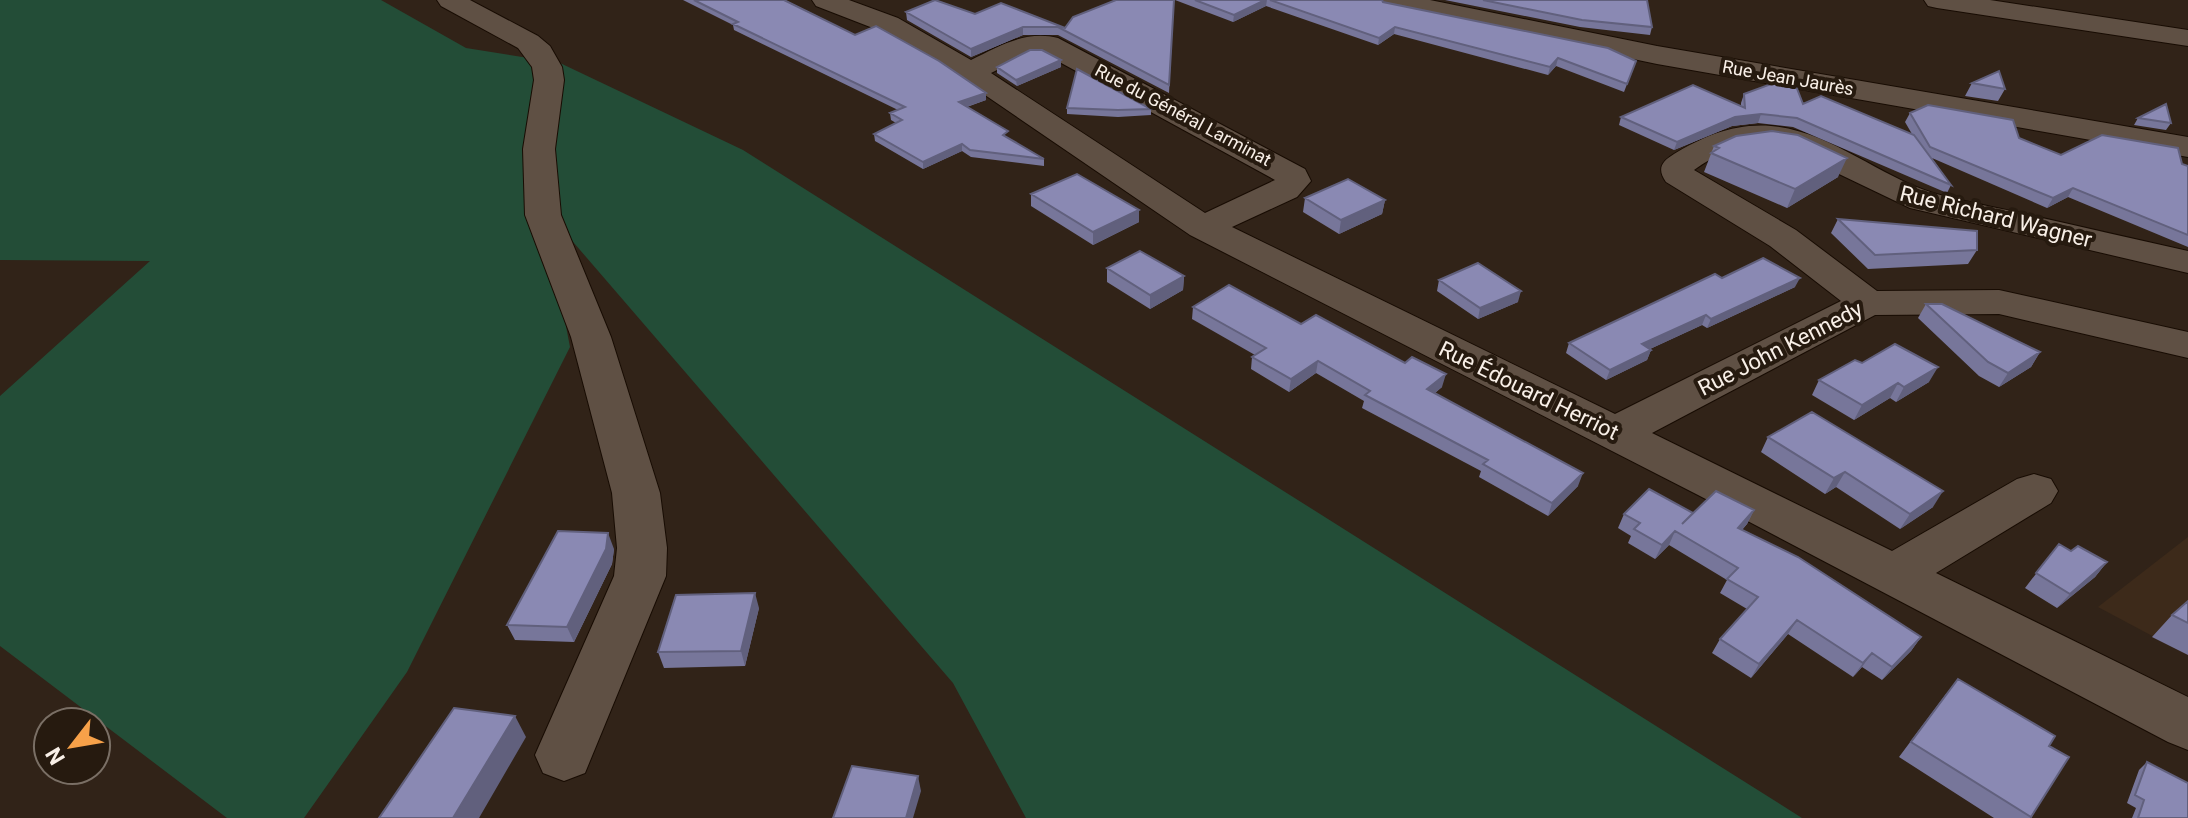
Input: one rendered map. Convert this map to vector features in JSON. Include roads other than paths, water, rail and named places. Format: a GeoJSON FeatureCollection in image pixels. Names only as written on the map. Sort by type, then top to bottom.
{"type":"FeatureCollection","features":[{"type":"Feature","properties":{"kind":"street"},"geometry":{"type":"LineString","coordinates":[[450,0],[528,42],[543,58],[549,80],[539,149],[543,215],[591,337],[636,493],[642,548],[640,576],[564,755]]}},
{"type":"Feature","properties":{"kind":"street","name":"Rue Édouard Herriot"},"geometry":{"type":"LineString","coordinates":[[825,0],[881,12],[1203,227],[2188,725]]}},
{"type":"Feature","properties":{"kind":"street","name":"Rue Jean Jaurès"},"geometry":{"type":"LineString","coordinates":[[1391,0],[1643,52],[2188,147]]}},
{"type":"Feature","properties":{"kind":"street"},"geometry":{"type":"LineString","coordinates":[[1937,0],[2188,38]]}},
{"type":"Feature","properties":{"kind":"street","name":"Rue du Général Larminat"},"geometry":{"type":"LineString","coordinates":[[971,71],[1023,46],[1048,44],[1293,176],[1294,181],[1285,190],[1203,227]]}},
{"type":"Feature","properties":{"kind":"street","name":"Rue Richard Wagner"},"geometry":{"type":"LineString","coordinates":[[1868,303],[1783,238],[1678,175],[1677,166],[1736,137],[1756,134],[1782,137],[1813,146],[1886,187],[1922,201],[2188,262]]}},
{"type":"Feature","properties":{"kind":"street","name":"Rue John Kennedy"},"geometry":{"type":"LineString","coordinates":[[1615,433],[1868,303],[1999,302],[2188,345]]}},
{"type":"Feature","properties":{"kind":"street"},"geometry":{"type":"LineString","coordinates":[[1894,574],[2034,491]]}}]}
